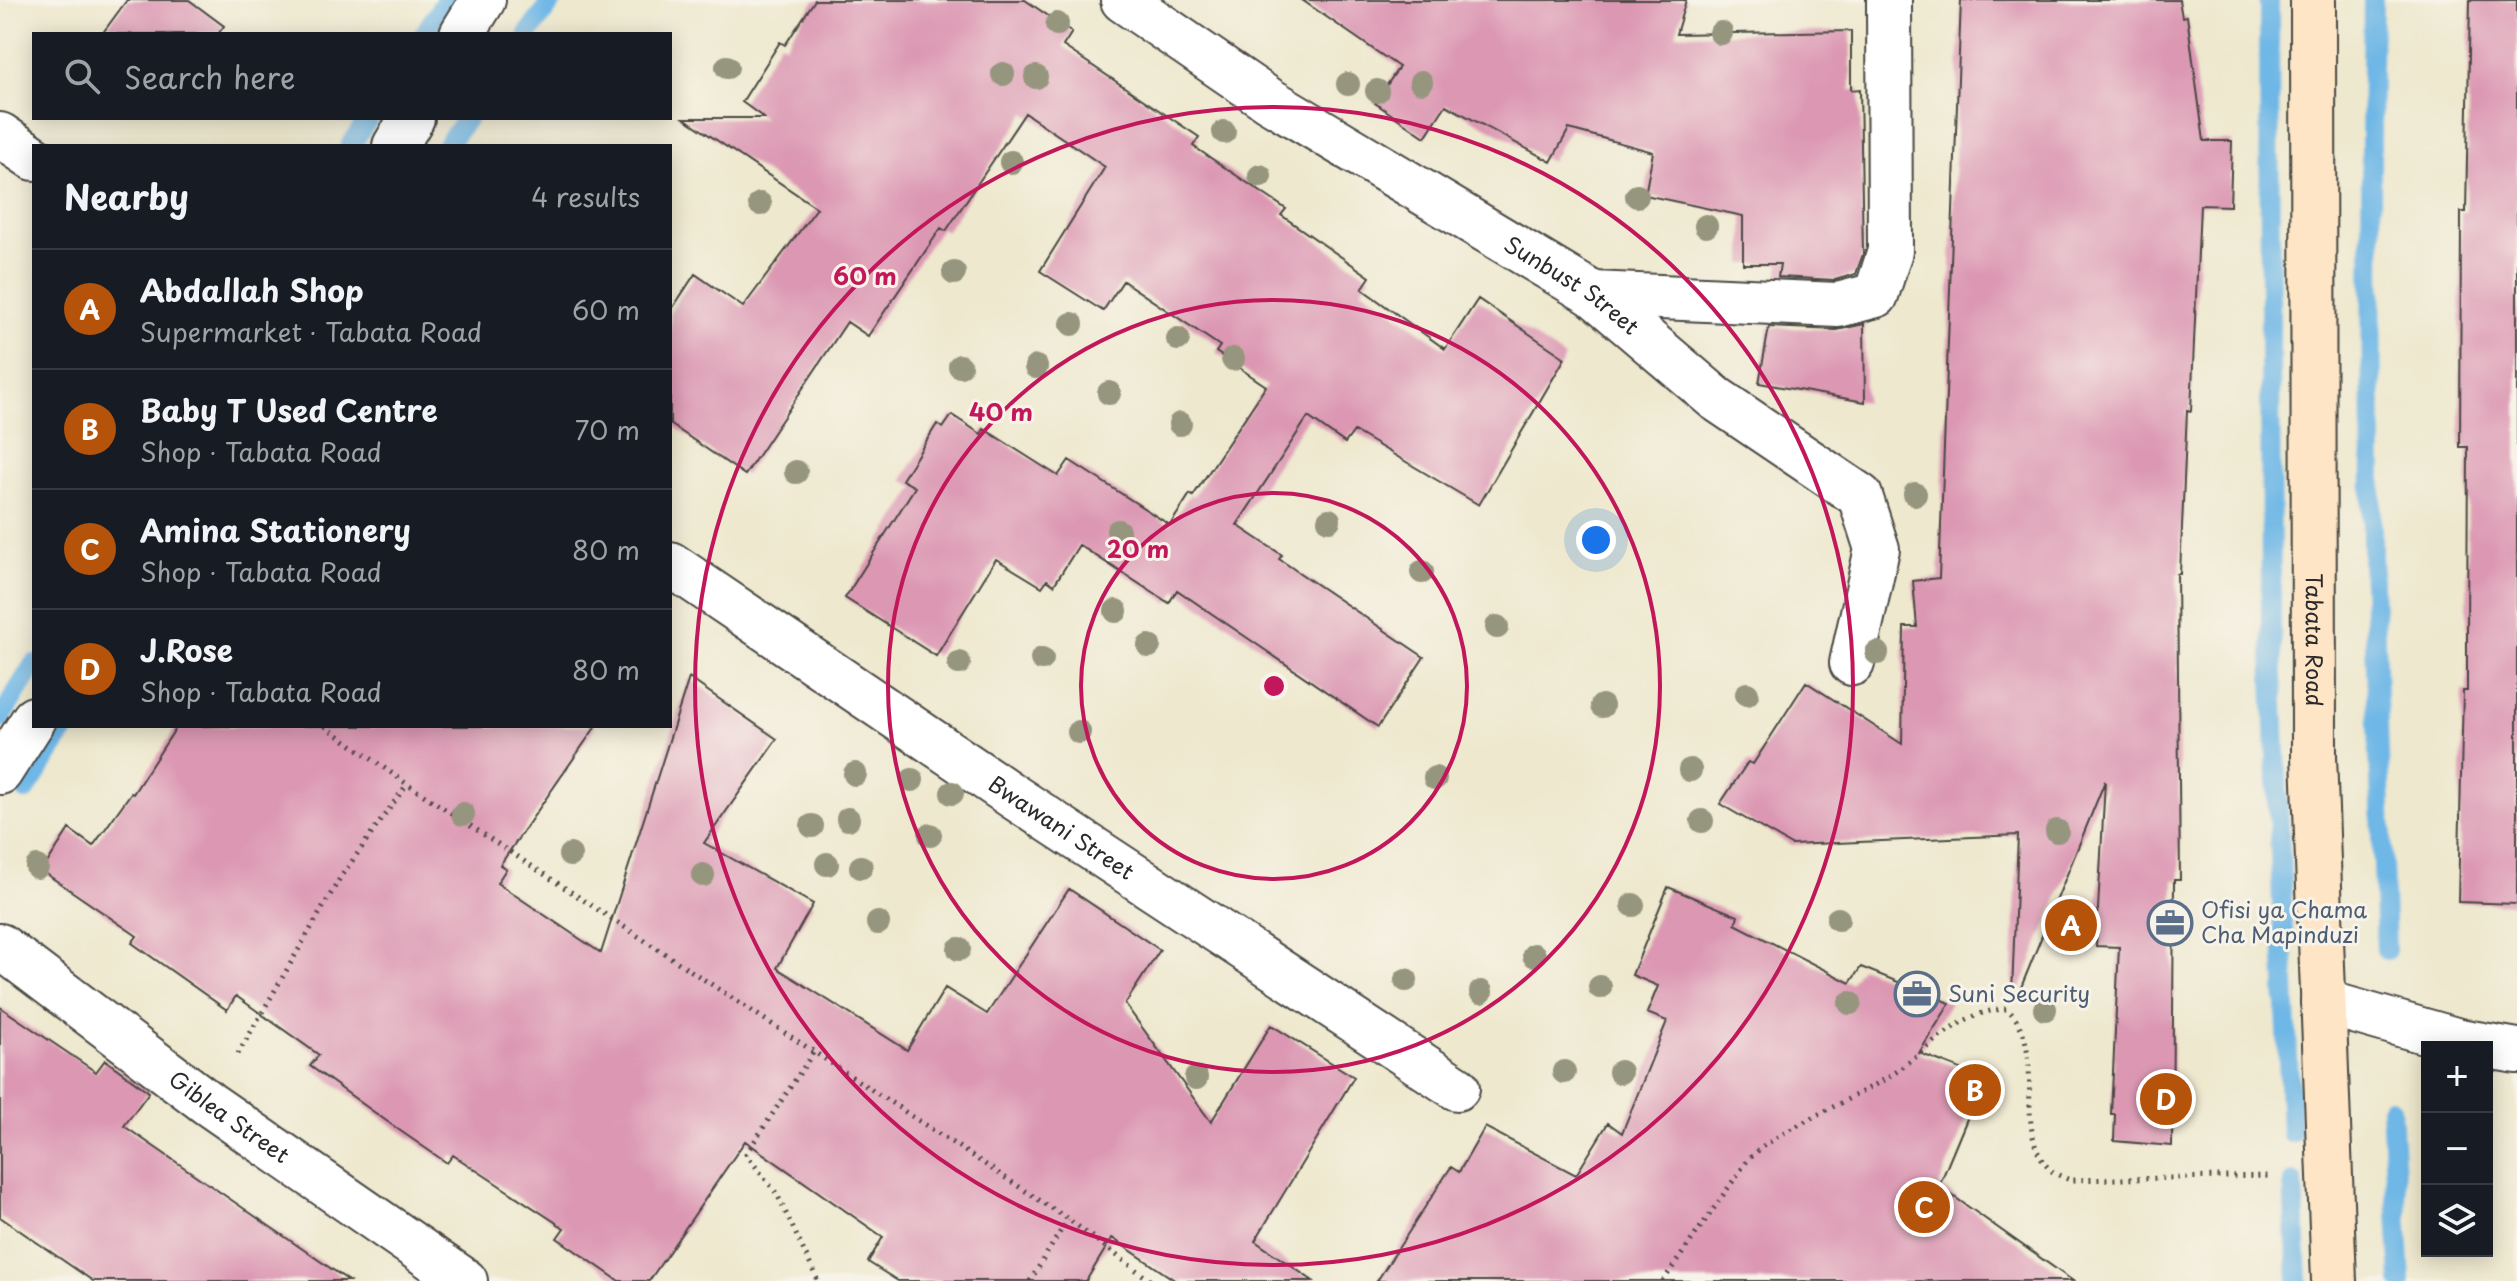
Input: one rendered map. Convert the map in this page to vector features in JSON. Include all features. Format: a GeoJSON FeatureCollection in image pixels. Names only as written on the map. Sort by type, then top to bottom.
{"type":"FeatureCollection","features":[{"type":"Feature","properties":{"kind":"main road","name":"Tabata Road"},"geometry":{"type":"LineString","coordinates":[[2313,0],[2313,740],[2334,1281]]}},
{"type":"Feature","properties":{"kind":"street"},"geometry":{"type":"LineString","coordinates":[[463,32],[483,0]]}},
{"type":"Feature","properties":{"kind":"street","name":"Sunbust Street"},"geometry":{"type":"LineString","coordinates":[[1123,0],[1269,100],[1593,294],[1715,398],[1860,496],[1877,549],[1852,663]]}},
{"type":"Feature","properties":{"kind":"street"},"geometry":{"type":"LineString","coordinates":[[1593,294],[1838,305],[1876,295],[1890,251],[1889,0]]}},
{"type":"Feature","properties":{"kind":"street"},"geometry":{"type":"LineString","coordinates":[[396,144],[411,120]]}},
{"type":"Feature","properties":{"kind":"street"},"geometry":{"type":"LineString","coordinates":[[0,135],[32,157]]}},
{"type":"Feature","properties":{"kind":"street","name":"Bwawani Street"},"geometry":{"type":"LineString","coordinates":[[672,565],[1014,797],[1457,1088]]}},
{"type":"Feature","properties":{"kind":"street"},"geometry":{"type":"LineString","coordinates":[[0,772],[32,722]]}},
{"type":"Feature","properties":{"kind":"street","name":"Giblea Street"},"geometry":{"type":"LineString","coordinates":[[0,946],[209,1104],[465,1281]]}},
{"type":"Feature","properties":{"kind":"street"},"geometry":{"type":"LineString","coordinates":[[2323,1002],[2459,1041],[2517,1051]]}},
{"type":"Feature","properties":{"kind":"path"},"geometry":{"type":"LineString","coordinates":[[328,728],[407,784],[1068,1219],[1151,1281]]}},
{"type":"Feature","properties":{"kind":"path"},"geometry":{"type":"LineString","coordinates":[[209,1104],[340,878],[407,784]]}},
{"type":"Feature","properties":{"kind":"path"},"geometry":{"type":"LineString","coordinates":[[1663,1281],[1747,1161],[1762,1147],[1889,1076],[1960,1022],[1988,1009],[2007,1009],[2019,1020],[2028,1059],[2033,1143],[2052,1171],[2070,1180],[2330,1175]]}},
{"type":"Feature","properties":{"kind":"path"},"geometry":{"type":"LineString","coordinates":[[813,1053],[746,1154],[777,1194],[818,1281]]}},
{"type":"Feature","properties":{"kind":"path"},"geometry":{"type":"LineString","coordinates":[[1030,1281],[1068,1219]]}},
{"type":"Feature","properties":{"kind":"building"},"geometry":{"type":"Polygon","coordinates":[[[127,0],[189,0],[224,26],[220,32],[103,32],[127,0]]]}},
{"type":"Feature","properties":{"kind":"building"},"geometry":{"type":"Polygon","coordinates":[[[815,0],[1025,0],[1072,32],[1063,46],[1199,137],[1193,146],[1286,209],[1281,215],[1370,277],[1362,289],[1445,349],[1478,299],[1565,358],[1479,505],[1354,431],[1345,443],[1308,417],[1237,525],[1282,555],[1279,559],[1424,657],[1378,727],[1177,590],[1169,603],[1079,545],[1054,585],[1047,580],[1042,587],[996,559],[936,656],[845,598],[915,487],[902,480],[937,424],[943,428],[952,415],[981,434],[984,429],[1058,476],[1069,460],[1170,525],[1190,494],[1193,496],[1266,386],[1216,352],[1220,346],[1123,281],[1103,311],[1040,271],[1105,167],[1025,113],[946,231],[941,228],[868,336],[847,322],[745,475],[672,425],[672,309],[695,274],[743,307],[817,208],[684,118],[764,118],[742,102],[780,42],[785,45],[815,0]]]}},
{"type":"Feature","properties":{"kind":"building"},"geometry":{"type":"Polygon","coordinates":[[[1302,0],[1686,0],[1676,34],[1851,31],[1851,90],[1860,89],[1863,254],[1856,274],[1835,280],[1778,277],[1780,264],[1743,264],[1743,216],[1645,195],[1653,152],[1569,129],[1551,162],[1446,105],[1425,137],[1375,103],[1399,67],[1302,0]]]}},
{"type":"Feature","properties":{"kind":"building"},"geometry":{"type":"Polygon","coordinates":[[[1961,0],[2179,0],[2182,17],[2187,16],[2204,141],[2232,141],[2230,206],[2200,205],[2191,411],[2187,410],[2180,574],[2177,574],[2180,880],[2174,880],[2172,1146],[2114,1141],[2115,1114],[2111,1114],[2119,947],[2096,946],[2105,781],[2018,995],[2012,994],[2018,835],[1791,845],[1720,804],[1748,762],[1753,764],[1806,682],[1902,744],[1904,627],[1917,627],[1913,581],[1939,578],[1961,0]]]}},
{"type":"Feature","properties":{"kind":"building"},"geometry":{"type":"Polygon","coordinates":[[[2470,0],[2517,0],[2517,904],[2458,902],[2463,691],[2467,691],[2468,447],[2460,447],[2461,212],[2466,212],[2470,0]]]}},
{"type":"Feature","properties":{"kind":"building"},"geometry":{"type":"Polygon","coordinates":[[[1864,324],[1865,402],[1759,383],[1769,327],[1837,330],[1864,324]]]}},
{"type":"Feature","properties":{"kind":"building"},"geometry":{"type":"Polygon","coordinates":[[[689,678],[777,739],[704,843],[813,904],[777,968],[907,1050],[945,988],[987,1014],[1069,889],[1160,950],[1125,1004],[1211,1122],[1271,1025],[1354,1077],[1255,1241],[1313,1281],[1176,1281],[1112,1238],[1086,1281],[898,1281],[868,1262],[883,1237],[745,1141],[649,1281],[619,1281],[557,1238],[564,1228],[453,1155],[447,1163],[310,1066],[319,1055],[236,996],[227,1010],[132,943],[137,936],[42,871],[69,829],[93,846],[133,794],[176,728],[595,728],[500,865],[506,869],[497,883],[601,953],[689,678]]]}},
{"type":"Feature","properties":{"kind":"building"},"geometry":{"type":"Polygon","coordinates":[[[1668,887],[1738,916],[1735,924],[1850,983],[1861,967],[1950,1003],[1919,1053],[1984,1078],[1939,1186],[2073,1281],[1377,1281],[1451,1167],[1459,1172],[1485,1127],[1576,1175],[1608,1123],[1622,1133],[1667,1021],[1647,1013],[1658,986],[1632,975],[1668,887]]]}},
{"type":"Feature","properties":{"kind":"building"},"geometry":{"type":"Polygon","coordinates":[[[0,1007],[96,1072],[105,1060],[149,1092],[124,1126],[349,1281],[93,1281],[0,1217],[0,1007]]]}},
{"type":"Feature","properties":{"kind":"waterway"},"geometry":{"type":"LineString","coordinates":[[425,32],[446,0]]}},
{"type":"Feature","properties":{"kind":"waterway"},"geometry":{"type":"LineString","coordinates":[[529,32],[553,0]]}},
{"type":"Feature","properties":{"kind":"waterway"},"geometry":{"type":"LineString","coordinates":[[2269,0],[2271,627],[2291,1133]]}},
{"type":"Feature","properties":{"kind":"waterway"},"geometry":{"type":"LineString","coordinates":[[2373,0],[2372,555],[2386,950]]}},
{"type":"Feature","properties":{"kind":"waterway"},"geometry":{"type":"LineString","coordinates":[[351,144],[368,120]]}},
{"type":"Feature","properties":{"kind":"waterway"},"geometry":{"type":"LineString","coordinates":[[448,144],[466,120]]}},
{"type":"Feature","properties":{"kind":"waterway"},"geometry":{"type":"LineString","coordinates":[[0,719],[32,667]]}},
{"type":"Feature","properties":{"kind":"waterway"},"geometry":{"type":"LineString","coordinates":[[26,790],[66,728]]}},
{"type":"Feature","properties":{"kind":"waterway"},"geometry":{"type":"LineString","coordinates":[[2391,1108],[2401,1281]]}},
{"type":"Feature","properties":{"kind":"waterway"},"geometry":{"type":"LineString","coordinates":[[2293,1182],[2298,1281]]}},
{"type":"Feature","properties":{"kind":"place","name":"Ofisi ya Chama Cha Mapinduzi"},"geometry":{"type":"Point","coordinates":[2170,923]}},
{"type":"Feature","properties":{"kind":"place","name":"Abdallah Shop"},"geometry":{"type":"Point","coordinates":[2071,925]}},
{"type":"Feature","properties":{"kind":"place","name":"Suni Security"},"geometry":{"type":"Point","coordinates":[1917,994]}},
{"type":"Feature","properties":{"kind":"place","name":"Baby T Used Centre"},"geometry":{"type":"Point","coordinates":[1975,1090]}},
{"type":"Feature","properties":{"kind":"place","name":"J.Rose"},"geometry":{"type":"Point","coordinates":[2166,1099]}},
{"type":"Feature","properties":{"kind":"place","name":"Amina Stationery"},"geometry":{"type":"Point","coordinates":[1924,1207]}}]}
